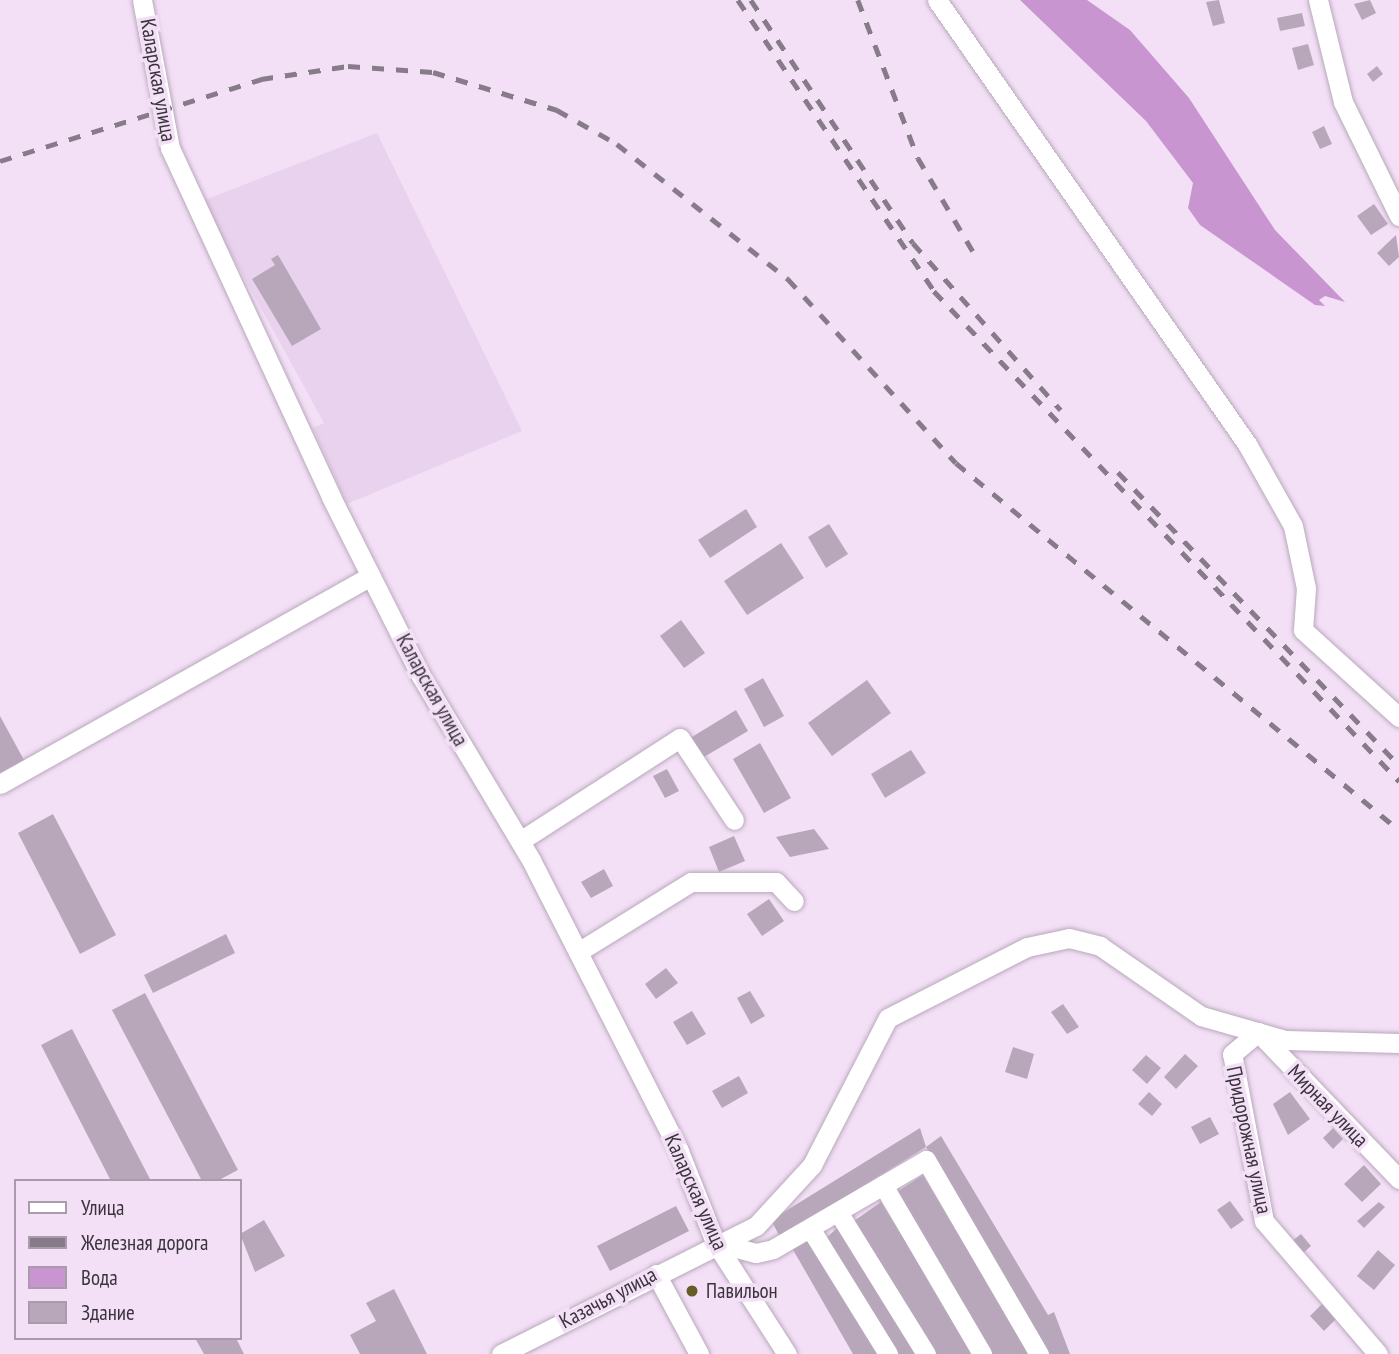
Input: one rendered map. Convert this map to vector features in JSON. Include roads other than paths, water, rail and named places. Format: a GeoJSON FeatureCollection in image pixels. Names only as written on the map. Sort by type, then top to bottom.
{"type":"FeatureCollection","features":[{"type":"Feature","properties":{"kind":"street","name":"Каларская улица"},"geometry":{"type":"LineString","coordinates":[[142,0],[170,148],[371,576],[421,676],[520,841],[578,952],[679,1151],[716,1242],[787,1354]]}},
{"type":"Feature","properties":{"kind":"street"},"geometry":{"type":"LineString","coordinates":[[937,0],[1247,444],[1293,526],[1306,588],[1303,630],[1399,717]]}},
{"type":"Feature","properties":{"kind":"street"},"geometry":{"type":"LineString","coordinates":[[1318,0],[1343,102],[1399,216]]}},
{"type":"Feature","properties":{"kind":"street"},"geometry":{"type":"LineString","coordinates":[[0,784],[371,576]]}},
{"type":"Feature","properties":{"kind":"street"},"geometry":{"type":"LineString","coordinates":[[520,841],[680,738],[734,820]]}},
{"type":"Feature","properties":{"kind":"street"},"geometry":{"type":"LineString","coordinates":[[578,952],[691,882],[776,882],[794,901]]}},
{"type":"Feature","properties":{"kind":"street","name":"Казачья улица"},"geometry":{"type":"LineString","coordinates":[[514,1351],[716,1242],[757,1226],[805,1175],[888,1018],[1027,947],[1069,938],[1100,946],[1201,1016],[1285,1040],[1399,1043]]}},
{"type":"Feature","properties":{"kind":"street","name":"Придорожная улица"},"geometry":{"type":"LineString","coordinates":[[1258,1032],[1231,1054],[1264,1221],[1378,1354]]}},
{"type":"Feature","properties":{"kind":"street","name":"Мирная улица"},"geometry":{"type":"LineString","coordinates":[[1258,1032],[1399,1179]]}},
{"type":"Feature","properties":{"kind":"street"},"geometry":{"type":"LineString","coordinates":[[716,1242],[756,1253],[810,1228],[926,1160],[1039,1354]]}},
{"type":"Feature","properties":{"kind":"street"},"geometry":{"type":"LineString","coordinates":[[883,1185],[982,1354]]}},
{"type":"Feature","properties":{"kind":"street"},"geometry":{"type":"LineString","coordinates":[[838,1212],[926,1354]]}},
{"type":"Feature","properties":{"kind":"street"},"geometry":{"type":"LineString","coordinates":[[810,1228],[888,1354]]}},
{"type":"Feature","properties":{"kind":"street"},"geometry":{"type":"LineString","coordinates":[[656,1274],[699,1354]]}},
{"type":"Feature","properties":{"kind":"water"},"geometry":{"type":"Polygon","coordinates":[[[1020,0],[1087,0],[1130,30],[1189,98],[1275,230],[1345,302],[1325,296],[1319,300],[1325,306],[1315,305],[1200,225],[1188,208],[1193,183],[1146,121],[1020,0]]]}},
{"type":"Feature","properties":{"kind":"railway"},"geometry":{"type":"LineString","coordinates":[[738,0],[934,291],[1399,781]]}},
{"type":"Feature","properties":{"kind":"railway"},"geometry":{"type":"LineString","coordinates":[[751,0],[913,243],[1061,410]]}},
{"type":"Feature","properties":{"kind":"railway"},"geometry":{"type":"LineString","coordinates":[[858,0],[918,158],[978,260]]}},
{"type":"Feature","properties":{"kind":"railway"},"geometry":{"type":"LineString","coordinates":[[0,161],[261,79],[348,66],[433,72],[557,110],[617,144],[788,279],[956,463],[1399,830]]}},
{"type":"Feature","properties":{"kind":"railway"},"geometry":{"type":"LineString","coordinates":[[1118,472],[1399,765]]}},
{"type":"Feature","properties":{"kind":"place","name":"Павильон"},"geometry":{"type":"Point","coordinates":[692,1291]}}]}
